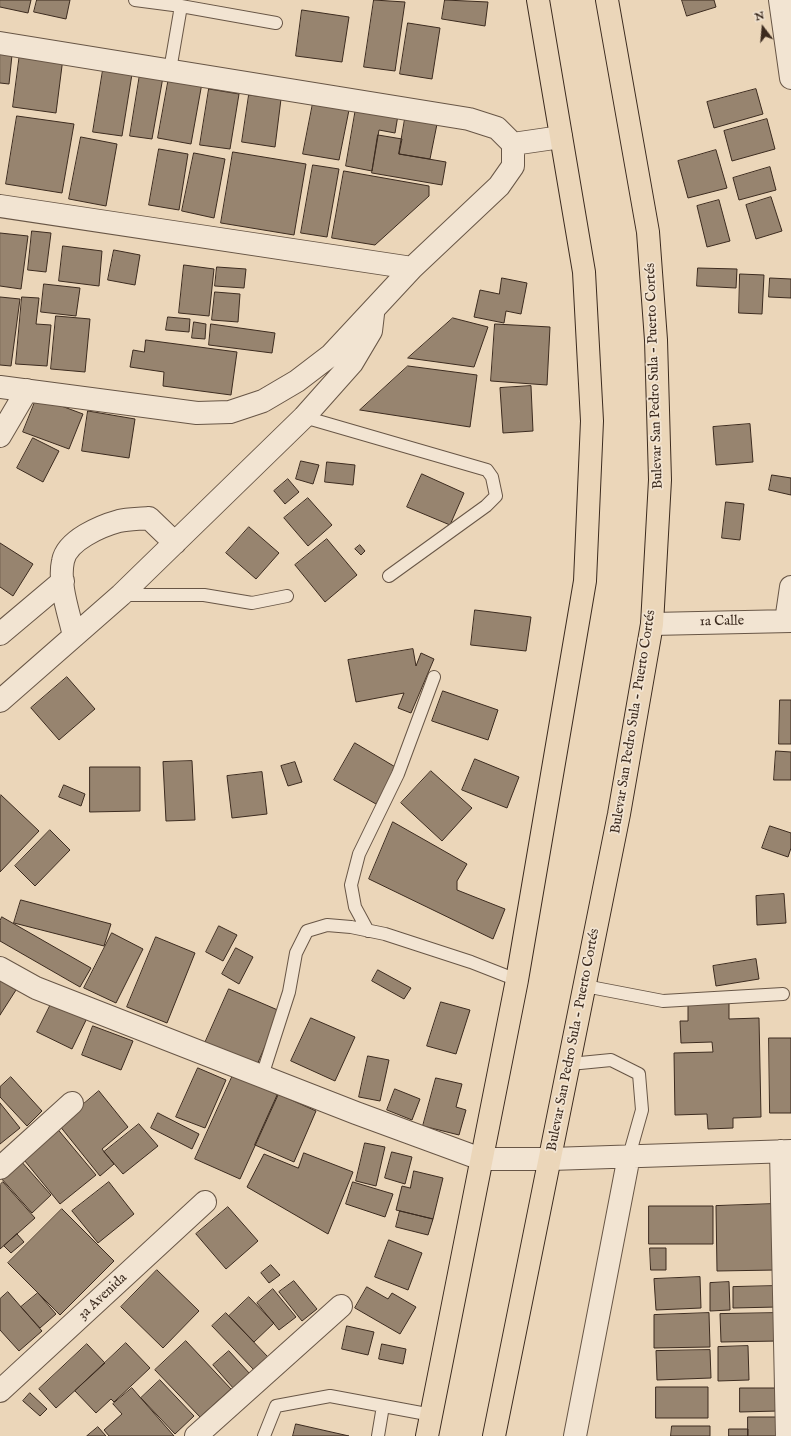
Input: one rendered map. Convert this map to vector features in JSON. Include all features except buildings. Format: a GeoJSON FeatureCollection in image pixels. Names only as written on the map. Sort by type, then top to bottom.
{"type":"FeatureCollection","features":[{"type":"Feature","properties":{"kind":"highway"},"geometry":{"type":"LineString","coordinates":[[428,1436],[517,980],[585,581],[592,421],[584,272],[538,0]]}},
{"type":"Feature","properties":{"kind":"highway","name":"Bulevar San Pedro Sula - Puerto Cortés"},"geometry":{"type":"LineString","coordinates":[[494,1436],[551,1159],[619,814],[652,624],[660,480],[656,340],[648,232],[607,0]]}},
{"type":"Feature","properties":{"kind":"street"},"geometry":{"type":"LineString","coordinates":[[780,0],[791,78]]}},
{"type":"Feature","properties":{"kind":"street"},"geometry":{"type":"LineString","coordinates":[[0,43],[469,119],[497,128],[513,144],[513,166],[499,186],[412,268],[332,355],[297,382],[263,401],[230,412],[197,413],[157,409],[0,387]]}},
{"type":"Feature","properties":{"kind":"street"},"geometry":{"type":"LineString","coordinates":[[513,144],[561,137]]}},
{"type":"Feature","properties":{"kind":"street"},"geometry":{"type":"LineString","coordinates":[[0,206],[412,268]]}},
{"type":"Feature","properties":{"kind":"street"},"geometry":{"type":"LineString","coordinates":[[0,701],[121,595],[304,416],[352,363],[371,331],[374,308]]}},
{"type":"Feature","properties":{"kind":"street"},"geometry":{"type":"LineString","coordinates":[[0,436],[27,390]]}},
{"type":"Feature","properties":{"kind":"street"},"geometry":{"type":"LineString","coordinates":[[74,636],[63,581],[63,560],[72,546],[83,536],[119,521],[149,518],[175,543]]}},
{"type":"Feature","properties":{"kind":"street"},"geometry":{"type":"LineString","coordinates":[[0,634],[63,581]]}},
{"type":"Feature","properties":{"kind":"street"},"geometry":{"type":"LineString","coordinates":[[788,621],[791,587]]}},
{"type":"Feature","properties":{"kind":"street","name":"1a Calle"},"geometry":{"type":"LineString","coordinates":[[652,624],[788,621]]}},
{"type":"Feature","properties":{"kind":"street"},"geometry":{"type":"LineString","coordinates":[[0,968],[36,988],[481,1159],[551,1159],[786,1151],[787,1436]]}},
{"type":"Feature","properties":{"kind":"street"},"geometry":{"type":"LineString","coordinates":[[0,1168],[72,1103]]}},
{"type":"Feature","properties":{"kind":"street"},"geometry":{"type":"LineString","coordinates":[[575,1436],[629,1156]]}},
{"type":"Feature","properties":{"kind":"street","name":"3a Avenida"},"geometry":{"type":"LineString","coordinates":[[0,1391],[205,1202]]}},
{"type":"Feature","properties":{"kind":"street"},"geometry":{"type":"LineString","coordinates":[[196,1436],[341,1306]]}},
{"type":"Feature","properties":{"kind":"lane"},"geometry":{"type":"LineString","coordinates":[[135,0],[182,6],[276,23]]}},
{"type":"Feature","properties":{"kind":"lane"},"geometry":{"type":"LineString","coordinates":[[170,70],[182,6]]}},
{"type":"Feature","properties":{"kind":"lane"},"geometry":{"type":"LineString","coordinates":[[304,416],[487,470],[492,477],[496,496],[486,506],[389,576]]}},
{"type":"Feature","properties":{"kind":"lane"},"geometry":{"type":"LineString","coordinates":[[121,595],[204,595],[252,603],[287,596]]}},
{"type":"Feature","properties":{"kind":"lane"},"geometry":{"type":"LineString","coordinates":[[368,931],[355,907],[351,885],[359,854],[398,774],[434,677]]}},
{"type":"Feature","properties":{"kind":"lane"},"geometry":{"type":"LineString","coordinates":[[262,1076],[289,992],[296,953],[307,930],[327,925],[385,934],[472,962],[517,980]]}},
{"type":"Feature","properties":{"kind":"lane"},"geometry":{"type":"LineString","coordinates":[[585,986],[663,1001],[783,994]]}},
{"type":"Feature","properties":{"kind":"lane"},"geometry":{"type":"LineString","coordinates":[[570,1064],[611,1060],[639,1074],[642,1110],[629,1156]]}},
{"type":"Feature","properties":{"kind":"lane"},"geometry":{"type":"LineString","coordinates":[[264,1436],[276,1406],[330,1396],[432,1415]]}},
{"type":"Feature","properties":{"kind":"lane"},"geometry":{"type":"LineString","coordinates":[[378,1436],[383,1406]]}}]}
